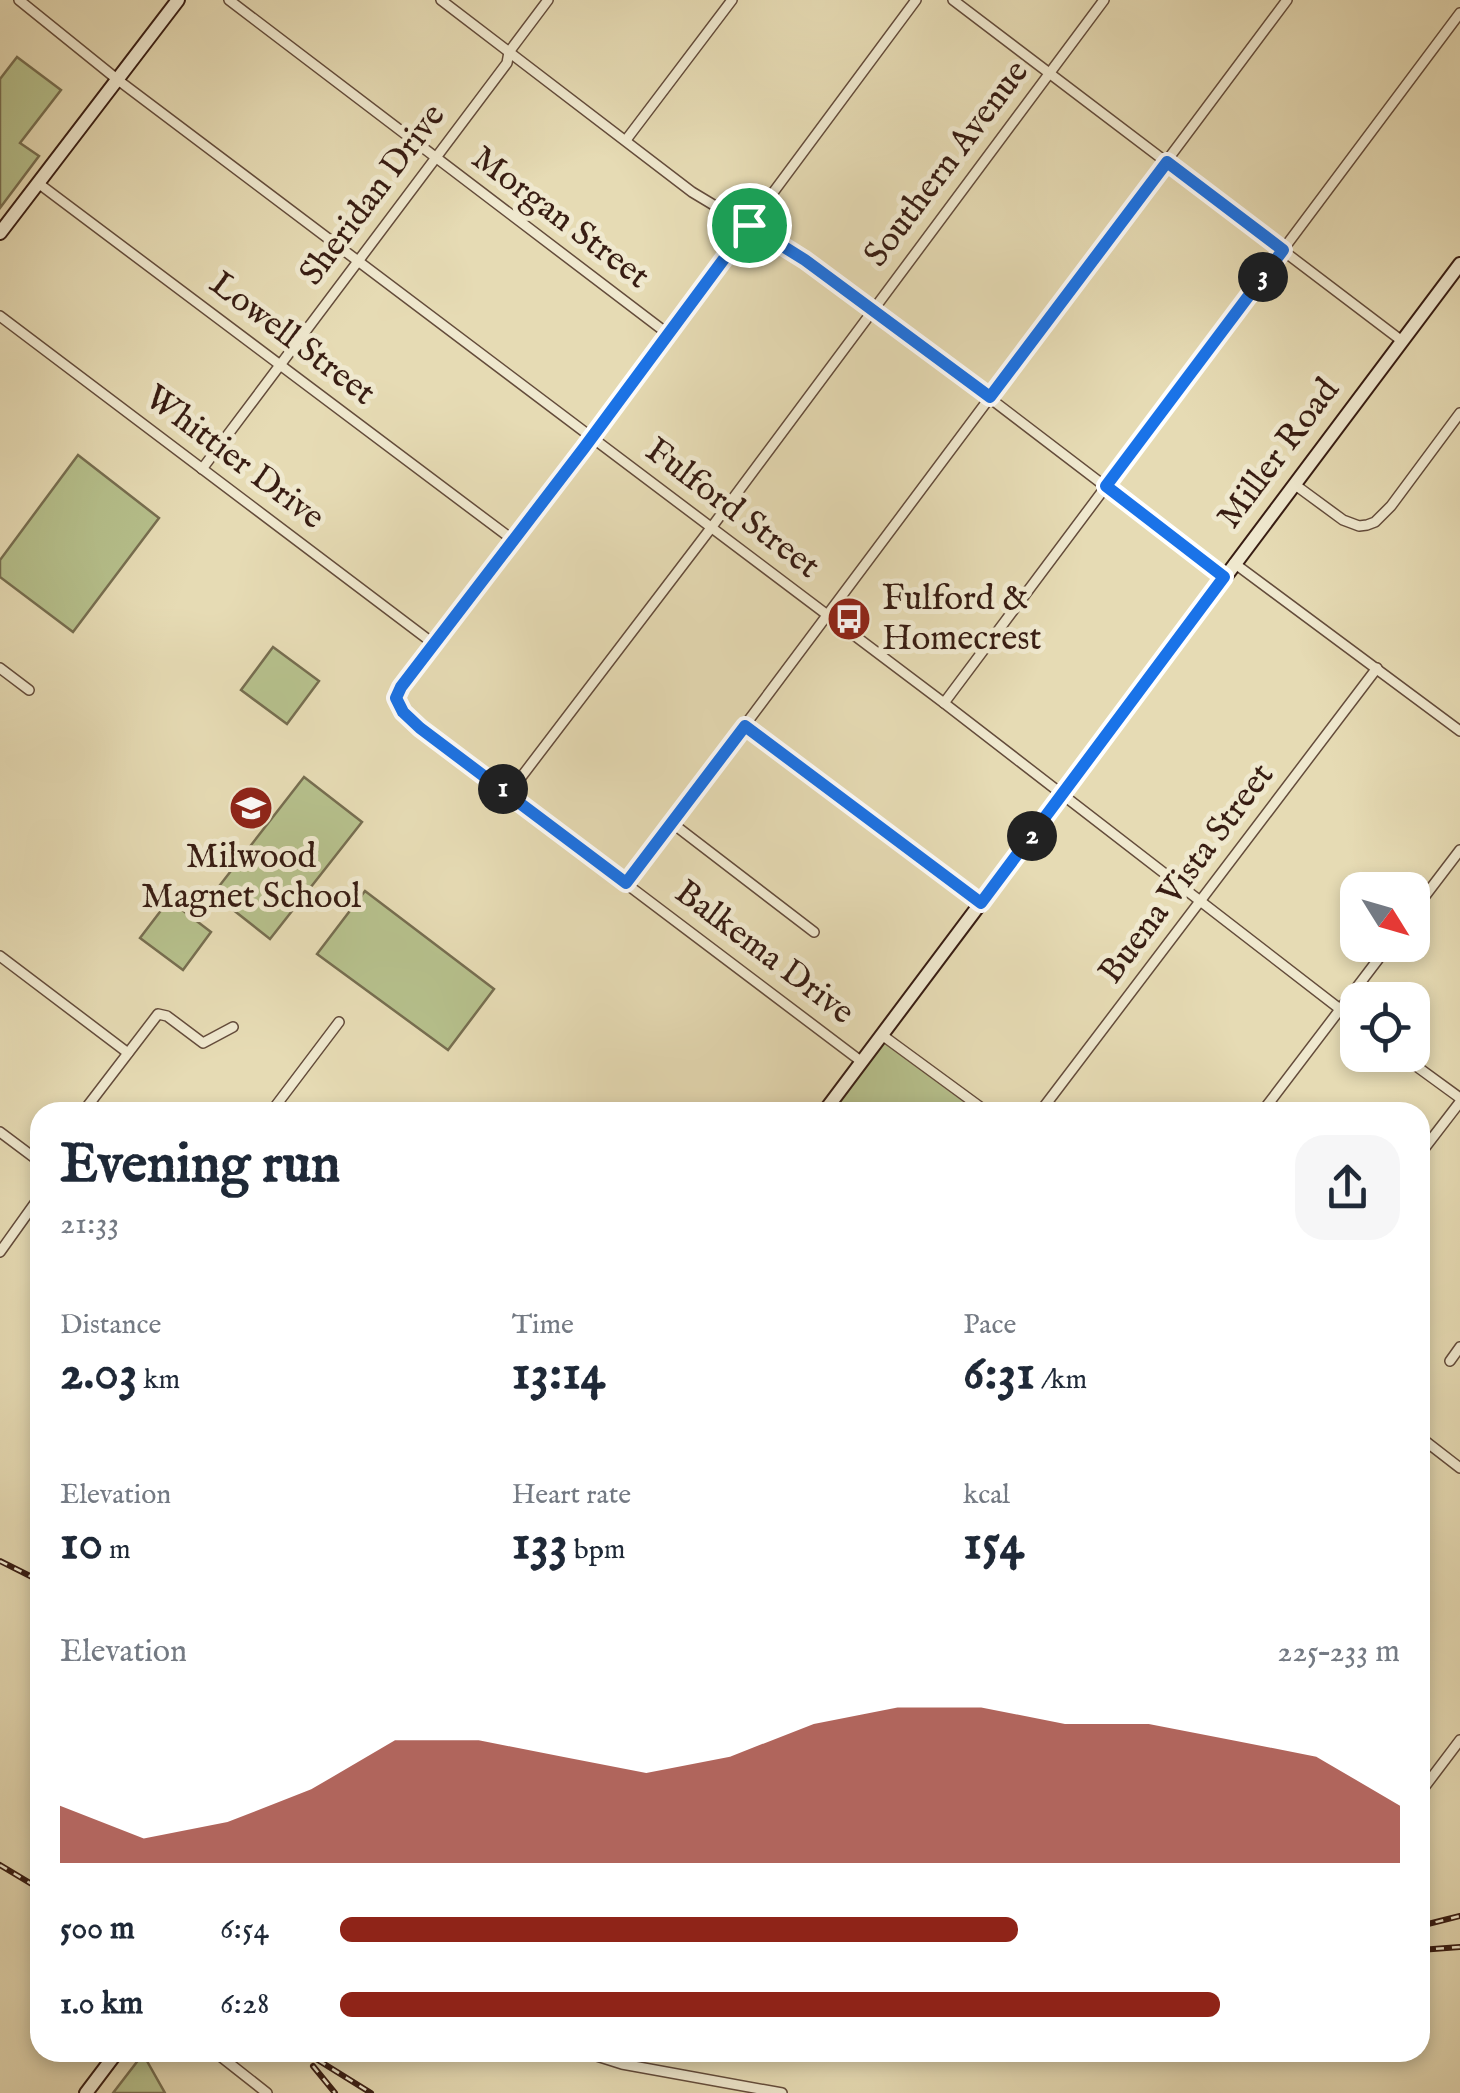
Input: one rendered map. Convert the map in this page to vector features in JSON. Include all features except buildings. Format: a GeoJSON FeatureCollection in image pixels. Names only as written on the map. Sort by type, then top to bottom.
{"type":"FeatureCollection","features":[{"type":"Feature","properties":{"kind":"street","name":"Fulford Street"},"geometry":{"type":"LineString","coordinates":[[18,0],[118,80],[944,703],[1340,1010]]}},
{"type":"Feature","properties":{"kind":"street"},"geometry":{"type":"LineString","coordinates":[[0,233],[178,0]]}},
{"type":"Feature","properties":{"kind":"street","name":"Morgan Street"},"geometry":{"type":"LineString","coordinates":[[229,0],[668,334]]}},
{"type":"Feature","properties":{"kind":"street"},"geometry":{"type":"LineString","coordinates":[[441,0],[692,192],[805,260],[873,309],[1224,577]]}},
{"type":"Feature","properties":{"kind":"street","name":"Sheridan Drive"},"geometry":{"type":"LineString","coordinates":[[202,469],[507,63],[509,52],[548,0]]}},
{"type":"Feature","properties":{"kind":"street"},"geometry":{"type":"LineString","coordinates":[[626,140],[732,0]]}},
{"type":"Feature","properties":{"kind":"street"},"geometry":{"type":"LineString","coordinates":[[434,644],[916,0]]}},
{"type":"Feature","properties":{"kind":"street"},"geometry":{"type":"LineString","coordinates":[[953,0],[1402,341]]}},
{"type":"Feature","properties":{"kind":"street","name":"Southern Avenue"},"geometry":{"type":"LineString","coordinates":[[509,794],[1104,0]]}},
{"type":"Feature","properties":{"kind":"street"},"geometry":{"type":"LineString","coordinates":[[626,883],[1287,0]]}},
{"type":"Feature","properties":{"kind":"street"},"geometry":{"type":"LineString","coordinates":[[944,703],[1460,13]]}},
{"type":"Feature","properties":{"kind":"street","name":"Lowell Street"},"geometry":{"type":"LineString","coordinates":[[38,183],[513,540]]}},
{"type":"Feature","properties":{"kind":"street","name":"Miller Road"},"geometry":{"type":"LineString","coordinates":[[832,1102],[1460,264]]}},
{"type":"Feature","properties":{"kind":"street","name":"Whittier Drive"},"geometry":{"type":"LineString","coordinates":[[0,316],[434,644]]}},
{"type":"Feature","properties":{"kind":"street"},"geometry":{"type":"LineString","coordinates":[[1294,484],[1343,520],[1358,526],[1375,522],[1460,413]]}},
{"type":"Feature","properties":{"kind":"street"},"geometry":{"type":"LineString","coordinates":[[1234,563],[1460,731]]}},
{"type":"Feature","properties":{"kind":"street","name":"Balkema Drive"},"geometry":{"type":"LineString","coordinates":[[434,644],[396,698],[420,728],[862,1062]]}},
{"type":"Feature","properties":{"kind":"street"},"geometry":{"type":"LineString","coordinates":[[0,668],[29,690]]}},
{"type":"Feature","properties":{"kind":"street","name":"Buena Vista Street"},"geometry":{"type":"LineString","coordinates":[[1048,1102],[1377,668]]}},
{"type":"Feature","properties":{"kind":"street"},"geometry":{"type":"LineString","coordinates":[[745,726],[981,903]]}},
{"type":"Feature","properties":{"kind":"street"},"geometry":{"type":"LineString","coordinates":[[672,823],[814,932]]}},
{"type":"Feature","properties":{"kind":"street"},"geometry":{"type":"LineString","coordinates":[[1430,889],[1460,850]]}},
{"type":"Feature","properties":{"kind":"street"},"geometry":{"type":"LineString","coordinates":[[0,956],[128,1053]]}},
{"type":"Feature","properties":{"kind":"street"},"geometry":{"type":"LineString","coordinates":[[1361,982],[1376,962]]}},
{"type":"Feature","properties":{"kind":"street"},"geometry":{"type":"LineString","coordinates":[[1270,1102],[1340,1010]]}},
{"type":"Feature","properties":{"kind":"street"},"geometry":{"type":"LineString","coordinates":[[91,1102],[158,1014],[206,1043],[233,1027]]}},
{"type":"Feature","properties":{"kind":"street"},"geometry":{"type":"LineString","coordinates":[[279,1102],[339,1022]]}},
{"type":"Feature","properties":{"kind":"street"},"geometry":{"type":"LineString","coordinates":[[882,1034],[974,1102]]}},
{"type":"Feature","properties":{"kind":"street"},"geometry":{"type":"LineString","coordinates":[[1423,1072],[1460,1100],[1430,1140]]}},
{"type":"Feature","properties":{"kind":"street"},"geometry":{"type":"LineString","coordinates":[[0,1132],[30,1154]]}},
{"type":"Feature","properties":{"kind":"street"},"geometry":{"type":"LineString","coordinates":[[0,1252],[30,1210]]}},
{"type":"Feature","properties":{"kind":"street"},"geometry":{"type":"LineString","coordinates":[[1450,1361],[1460,1348]]}},
{"type":"Feature","properties":{"kind":"street"},"geometry":{"type":"LineString","coordinates":[[1430,1445],[1460,1468]]}},
{"type":"Feature","properties":{"kind":"street"},"geometry":{"type":"LineString","coordinates":[[1430,1780],[1460,1740]]}},
{"type":"Feature","properties":{"kind":"street"},"geometry":{"type":"LineString","coordinates":[[86,2093],[109,2062]]}},
{"type":"Feature","properties":{"kind":"street"},"geometry":{"type":"LineString","coordinates":[[228,2062],[267,2093]]}},
{"type":"Feature","properties":{"kind":"street"},"geometry":{"type":"LineString","coordinates":[[616,2062],[782,2093]]}},
{"type":"Feature","properties":{"kind":"green space"},"geometry":{"type":"Polygon","coordinates":[[[17,57],[61,90],[20,143],[39,156],[0,208],[0,79],[17,57]]]}},
{"type":"Feature","properties":{"kind":"green space"},"geometry":{"type":"Polygon","coordinates":[[[78,455],[159,518],[73,632],[0,577],[0,560],[78,455]]]}},
{"type":"Feature","properties":{"kind":"green space"},"geometry":{"type":"Polygon","coordinates":[[[273,647],[319,681],[287,724],[241,690],[273,647]]]}},
{"type":"Feature","properties":{"kind":"green space"},"geometry":{"type":"Polygon","coordinates":[[[304,777],[362,822],[270,939],[213,894],[304,777]]]}},
{"type":"Feature","properties":{"kind":"green space"},"geometry":{"type":"Polygon","coordinates":[[[365,891],[494,989],[448,1050],[317,954],[365,891]]]}},
{"type":"Feature","properties":{"kind":"green space"},"geometry":{"type":"Polygon","coordinates":[[[169,900],[211,932],[183,970],[140,938],[169,900]]]}},
{"type":"Feature","properties":{"kind":"green space"},"geometry":{"type":"Polygon","coordinates":[[[882,1035],[973,1102],[832,1102],[882,1035]]]}},
{"type":"Feature","properties":{"kind":"green space"},"geometry":{"type":"Polygon","coordinates":[[[137,2062],[148,2062],[165,2093],[113,2093],[137,2062]]]}},
{"type":"Feature","properties":{"kind":"railway"},"geometry":{"type":"LineString","coordinates":[[0,1561],[30,1576]]}},
{"type":"Feature","properties":{"kind":"railway"},"geometry":{"type":"LineString","coordinates":[[0,1865],[30,1883]]}},
{"type":"Feature","properties":{"kind":"railway"},"geometry":{"type":"LineString","coordinates":[[1430,1924],[1460,1916]]}},
{"type":"Feature","properties":{"kind":"railway"},"geometry":{"type":"LineString","coordinates":[[1430,1949],[1460,1947]]}},
{"type":"Feature","properties":{"kind":"railway"},"geometry":{"type":"LineString","coordinates":[[321,2062],[371,2093]]}},
{"type":"Feature","properties":{"kind":"railway"},"geometry":{"type":"LineString","coordinates":[[313,2066],[335,2093]]}},
{"type":"Feature","properties":{"kind":"place","name":"Fulford & Homecrest"},"geometry":{"type":"Point","coordinates":[849,619]}},
{"type":"Feature","properties":{"kind":"place","name":"Milwood Magnet School"},"geometry":{"type":"Point","coordinates":[251,808]}},
{"type":"Feature","properties":{"kind":"route"},"geometry":{"type":"LineString","coordinates":[[1167,162],[1283,250],[1106,486],[1224,577],[981,903],[745,726],[626,883],[420,728],[398,704],[396,698],[401,687],[749,225],[805,260],[990,397],[1167,162]]}}]}
